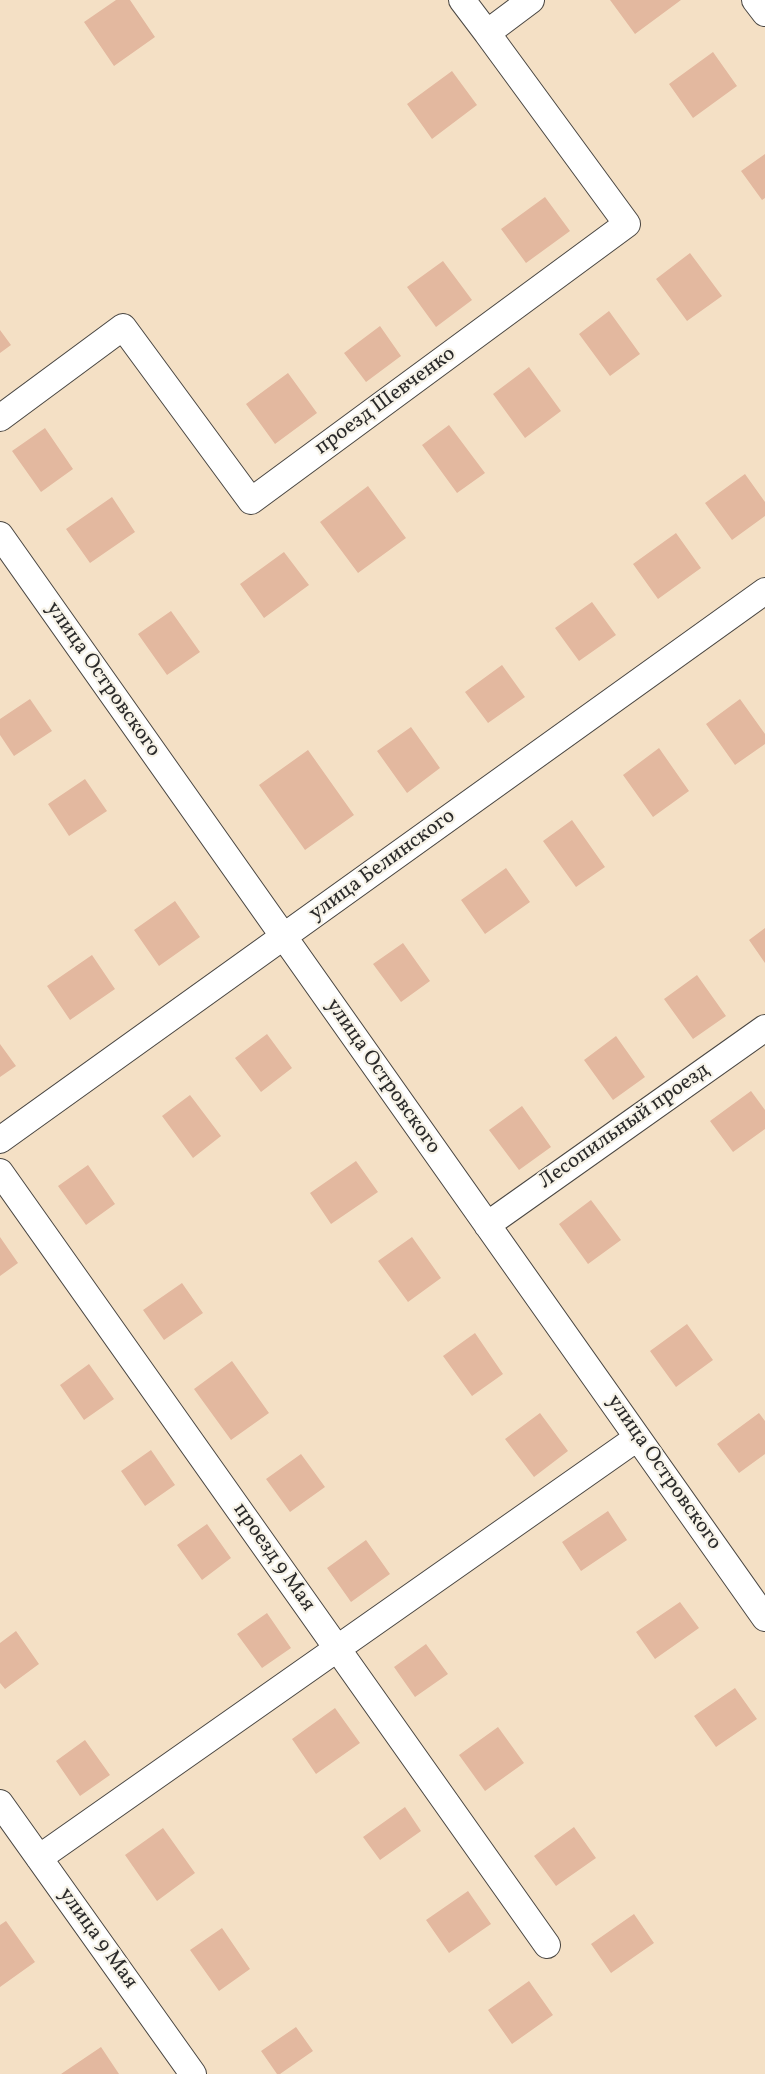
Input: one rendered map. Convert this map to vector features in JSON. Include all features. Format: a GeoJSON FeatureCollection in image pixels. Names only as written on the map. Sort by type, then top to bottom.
{"type":"FeatureCollection","features":[{"type":"Feature","properties":{"kind":"street","name":"проезд Шевченко"},"geometry":{"type":"LineString","coordinates":[[0,417],[123,327],[251,501],[627,224],[462,0]]}},
{"type":"Feature","properties":{"kind":"street"},"geometry":{"type":"LineString","coordinates":[[487,33],[531,0]]}},
{"type":"Feature","properties":{"kind":"street"},"geometry":{"type":"LineString","coordinates":[[755,0],[765,13]]}},
{"type":"Feature","properties":{"kind":"street","name":"улица Островского"},"geometry":{"type":"LineString","coordinates":[[0,535],[765,1618]]}},
{"type":"Feature","properties":{"kind":"street","name":"улица Белинского"},"geometry":{"type":"LineString","coordinates":[[0,1140],[765,591]]}},
{"type":"Feature","properties":{"kind":"street","name":"Лесопильный проезд"},"geometry":{"type":"LineString","coordinates":[[487,1225],[764,1031]]}},
{"type":"Feature","properties":{"kind":"street","name":"проезд 9 Мая"},"geometry":{"type":"LineString","coordinates":[[0,1172],[547,1945]]}},
{"type":"Feature","properties":{"kind":"street"},"geometry":{"type":"LineString","coordinates":[[39,1858],[638,1438]]}},
{"type":"Feature","properties":{"kind":"street","name":"улица 9 Мая"},"geometry":{"type":"LineString","coordinates":[[0,1803],[193,2074]]}},
{"type":"Feature","properties":{"kind":"building"},"geometry":{"type":"Polygon","coordinates":[[[116,0],[130,0],[155,37],[114,66],[84,22],[116,0]]]}},
{"type":"Feature","properties":{"kind":"building"},"geometry":{"type":"Polygon","coordinates":[[[610,0],[681,0],[635,34],[610,0]]]}},
{"type":"Feature","properties":{"kind":"building"},"geometry":{"type":"Polygon","coordinates":[[[713,52],[737,86],[693,118],[669,84],[713,52]]]}},
{"type":"Feature","properties":{"kind":"building"},"geometry":{"type":"Polygon","coordinates":[[[452,71],[477,105],[432,139],[407,104],[452,71]]]}},
{"type":"Feature","properties":{"kind":"building"},"geometry":{"type":"Polygon","coordinates":[[[765,154],[765,198],[762,200],[741,171],[765,154]]]}},
{"type":"Feature","properties":{"kind":"building"},"geometry":{"type":"Polygon","coordinates":[[[545,197],[570,231],[526,263],[501,229],[545,197]]]}},
{"type":"Feature","properties":{"kind":"building"},"geometry":{"type":"Polygon","coordinates":[[[690,253],[722,296],[687,321],[656,279],[690,253]]]}},
{"type":"Feature","properties":{"kind":"building"},"geometry":{"type":"Polygon","coordinates":[[[443,261],[472,300],[436,327],[407,287],[443,261]]]}},
{"type":"Feature","properties":{"kind":"building"},"geometry":{"type":"Polygon","coordinates":[[[609,311],[640,354],[610,376],[579,334],[609,311]]]}},
{"type":"Feature","properties":{"kind":"building"},"geometry":{"type":"Polygon","coordinates":[[[380,326],[401,356],[366,382],[344,353],[380,326]]]}},
{"type":"Feature","properties":{"kind":"building"},"geometry":{"type":"Polygon","coordinates":[[[0,330],[11,345],[0,353],[0,330]]]}},
{"type":"Feature","properties":{"kind":"building"},"geometry":{"type":"Polygon","coordinates":[[[529,367],[561,411],[525,438],[493,394],[529,367]]]}},
{"type":"Feature","properties":{"kind":"building"},"geometry":{"type":"Polygon","coordinates":[[[288,373],[317,413],[275,444],[246,404],[288,373]]]}},
{"type":"Feature","properties":{"kind":"building"},"geometry":{"type":"Polygon","coordinates":[[[449,425],[485,473],[457,493],[422,445],[449,425]]]}},
{"type":"Feature","properties":{"kind":"building"},"geometry":{"type":"Polygon","coordinates":[[[45,428],[73,469],[41,492],[12,451],[45,428]]]}},
{"type":"Feature","properties":{"kind":"building"},"geometry":{"type":"Polygon","coordinates":[[[745,474],[765,502],[765,516],[732,540],[705,503],[745,474]]]}},
{"type":"Feature","properties":{"kind":"building"},"geometry":{"type":"Polygon","coordinates":[[[368,486],[406,538],[358,573],[320,522],[368,486]]]}},
{"type":"Feature","properties":{"kind":"building"},"geometry":{"type":"Polygon","coordinates":[[[112,497],[135,532],[90,563],[66,529],[112,497]]]}},
{"type":"Feature","properties":{"kind":"building"},"geometry":{"type":"Polygon","coordinates":[[[676,533],[701,568],[658,599],[633,564],[676,533]]]}},
{"type":"Feature","properties":{"kind":"building"},"geometry":{"type":"Polygon","coordinates":[[[284,552],[309,585],[264,618],[240,584],[284,552]]]}},
{"type":"Feature","properties":{"kind":"building"},"geometry":{"type":"Polygon","coordinates":[[[592,602],[616,635],[579,661],[555,628],[592,602]]]}},
{"type":"Feature","properties":{"kind":"building"},"geometry":{"type":"Polygon","coordinates":[[[171,611],[200,652],[167,675],[138,634],[171,611]]]}},
{"type":"Feature","properties":{"kind":"building"},"geometry":{"type":"Polygon","coordinates":[[[502,665],[525,697],[488,723],[465,692],[502,665]]]}},
{"type":"Feature","properties":{"kind":"building"},"geometry":{"type":"Polygon","coordinates":[[[30,699],[52,731],[14,756],[0,735],[0,719],[30,699]]]}},
{"type":"Feature","properties":{"kind":"building"},"geometry":{"type":"Polygon","coordinates":[[[740,699],[765,734],[765,744],[735,765],[706,724],[740,699]]]}},
{"type":"Feature","properties":{"kind":"building"},"geometry":{"type":"Polygon","coordinates":[[[411,727],[440,768],[407,793],[377,751],[411,727]]]}},
{"type":"Feature","properties":{"kind":"building"},"geometry":{"type":"Polygon","coordinates":[[[659,748],[689,791],[653,817],[623,775],[659,748]]]}},
{"type":"Feature","properties":{"kind":"building"},"geometry":{"type":"Polygon","coordinates":[[[308,750],[354,815],[305,850],[259,785],[308,750]]]}},
{"type":"Feature","properties":{"kind":"building"},"geometry":{"type":"Polygon","coordinates":[[[85,779],[107,811],[69,836],[48,804],[85,779]]]}},
{"type":"Feature","properties":{"kind":"building"},"geometry":{"type":"Polygon","coordinates":[[[572,820],[605,867],[576,887],[543,841],[572,820]]]}},
{"type":"Feature","properties":{"kind":"building"},"geometry":{"type":"Polygon","coordinates":[[[506,868],[530,902],[485,934],[461,900],[506,868]]]}},
{"type":"Feature","properties":{"kind":"building"},"geometry":{"type":"Polygon","coordinates":[[[175,901],[200,937],[159,966],[134,930],[175,901]]]}},
{"type":"Feature","properties":{"kind":"building"},"geometry":{"type":"Polygon","coordinates":[[[765,928],[765,963],[749,940],[765,928]]]}},
{"type":"Feature","properties":{"kind":"building"},"geometry":{"type":"Polygon","coordinates":[[[403,943],[430,981],[401,1002],[373,964],[403,943]]]}},
{"type":"Feature","properties":{"kind":"building"},"geometry":{"type":"Polygon","coordinates":[[[92,955],[115,989],[70,1020],[47,986],[92,955]]]}},
{"type":"Feature","properties":{"kind":"building"},"geometry":{"type":"Polygon","coordinates":[[[697,975],[726,1016],[693,1039],[664,999],[697,975]]]}},
{"type":"Feature","properties":{"kind":"building"},"geometry":{"type":"Polygon","coordinates":[[[267,1034],[292,1068],[261,1092],[235,1058],[267,1034]]]}},
{"type":"Feature","properties":{"kind":"building"},"geometry":{"type":"Polygon","coordinates":[[[616,1036],[645,1077],[613,1100],[584,1060],[616,1036]]]}},
{"type":"Feature","properties":{"kind":"building"},"geometry":{"type":"Polygon","coordinates":[[[0,1044],[16,1066],[0,1077],[0,1044]]]}},
{"type":"Feature","properties":{"kind":"building"},"geometry":{"type":"Polygon","coordinates":[[[751,1091],[765,1110],[765,1129],[733,1152],[710,1121],[751,1091]]]}},
{"type":"Feature","properties":{"kind":"building"},"geometry":{"type":"Polygon","coordinates":[[[190,1095],[221,1136],[193,1158],[162,1116],[190,1095]]]}},
{"type":"Feature","properties":{"kind":"building"},"geometry":{"type":"Polygon","coordinates":[[[522,1106],[551,1147],[519,1170],[489,1130],[522,1106]]]}},
{"type":"Feature","properties":{"kind":"building"},"geometry":{"type":"Polygon","coordinates":[[[356,1161],[378,1192],[331,1224],[310,1193],[356,1161]]]}},
{"type":"Feature","properties":{"kind":"building"},"geometry":{"type":"Polygon","coordinates":[[[88,1165],[115,1204],[86,1225],[58,1186],[88,1165]]]}},
{"type":"Feature","properties":{"kind":"building"},"geometry":{"type":"Polygon","coordinates":[[[591,1200],[621,1240],[588,1264],[559,1224],[591,1200]]]}},
{"type":"Feature","properties":{"kind":"building"},"geometry":{"type":"Polygon","coordinates":[[[0,1237],[18,1263],[0,1276],[0,1237]]]}},
{"type":"Feature","properties":{"kind":"building"},"geometry":{"type":"Polygon","coordinates":[[[412,1237],[441,1278],[408,1302],[378,1261],[412,1237]]]}},
{"type":"Feature","properties":{"kind":"building"},"geometry":{"type":"Polygon","coordinates":[[[182,1283],[203,1313],[164,1340],[143,1310],[182,1283]]]}},
{"type":"Feature","properties":{"kind":"building"},"geometry":{"type":"Polygon","coordinates":[[[687,1324],[713,1360],[676,1387],[650,1351],[687,1324]]]}},
{"type":"Feature","properties":{"kind":"building"},"geometry":{"type":"Polygon","coordinates":[[[475,1333],[503,1374],[472,1396],[443,1356],[475,1333]]]}},
{"type":"Feature","properties":{"kind":"building"},"geometry":{"type":"Polygon","coordinates":[[[232,1361],[269,1413],[231,1440],[194,1389],[232,1361]]]}},
{"type":"Feature","properties":{"kind":"building"},"geometry":{"type":"Polygon","coordinates":[[[89,1364],[114,1399],[84,1420],[60,1385],[89,1364]]]}},
{"type":"Feature","properties":{"kind":"building"},"geometry":{"type":"Polygon","coordinates":[[[540,1413],[568,1451],[534,1477],[505,1439],[540,1413]]]}},
{"type":"Feature","properties":{"kind":"building"},"geometry":{"type":"Polygon","coordinates":[[[759,1413],[765,1421],[765,1454],[739,1473],[717,1444],[759,1413]]]}},
{"type":"Feature","properties":{"kind":"building"},"geometry":{"type":"Polygon","coordinates":[[[151,1450],[175,1485],[145,1506],[121,1471],[151,1450]]]}},
{"type":"Feature","properties":{"kind":"building"},"geometry":{"type":"Polygon","coordinates":[[[301,1454],[325,1487],[290,1512],[266,1479],[301,1454]]]}},
{"type":"Feature","properties":{"kind":"building"},"geometry":{"type":"Polygon","coordinates":[[[608,1511],[627,1540],[581,1571],[562,1542],[608,1511]]]}},
{"type":"Feature","properties":{"kind":"building"},"geometry":{"type":"Polygon","coordinates":[[[207,1524],[231,1558],[202,1580],[177,1545],[207,1524]]]}},
{"type":"Feature","properties":{"kind":"building"},"geometry":{"type":"Polygon","coordinates":[[[366,1540],[390,1574],[351,1602],[327,1568],[366,1540]]]}},
{"type":"Feature","properties":{"kind":"building"},"geometry":{"type":"Polygon","coordinates":[[[680,1602],[699,1628],[655,1659],[636,1632],[680,1602]]]}},
{"type":"Feature","properties":{"kind":"building"},"geometry":{"type":"Polygon","coordinates":[[[267,1613],[291,1648],[262,1668],[237,1634],[267,1613]]]}},
{"type":"Feature","properties":{"kind":"building"},"geometry":{"type":"Polygon","coordinates":[[[16,1631],[39,1664],[5,1689],[0,1683],[0,1643],[16,1631]]]}},
{"type":"Feature","properties":{"kind":"building"},"geometry":{"type":"Polygon","coordinates":[[[426,1644],[448,1674],[415,1697],[394,1667],[426,1644]]]}},
{"type":"Feature","properties":{"kind":"building"},"geometry":{"type":"Polygon","coordinates":[[[735,1688],[757,1719],[716,1747],[694,1716],[735,1688]]]}},
{"type":"Feature","properties":{"kind":"building"},"geometry":{"type":"Polygon","coordinates":[[[335,1708],[360,1743],[316,1774],[292,1739],[335,1708]]]}},
{"type":"Feature","properties":{"kind":"building"},"geometry":{"type":"Polygon","coordinates":[[[498,1727],[524,1763],[485,1791],[459,1755],[498,1727]]]}},
{"type":"Feature","properties":{"kind":"building"},"geometry":{"type":"Polygon","coordinates":[[[85,1740],[110,1775],[80,1796],[56,1761],[85,1740]]]}},
{"type":"Feature","properties":{"kind":"building"},"geometry":{"type":"Polygon","coordinates":[[[405,1807],[421,1831],[380,1860],[363,1837],[405,1807]]]}},
{"type":"Feature","properties":{"kind":"building"},"geometry":{"type":"Polygon","coordinates":[[[574,1827],[596,1858],[556,1886],[534,1856],[574,1827]]]}},
{"type":"Feature","properties":{"kind":"building"},"geometry":{"type":"Polygon","coordinates":[[[163,1828],[195,1873],[157,1901],[125,1855],[163,1828]]]}},
{"type":"Feature","properties":{"kind":"building"},"geometry":{"type":"Polygon","coordinates":[[[468,1891],[491,1924],[449,1953],[426,1920],[468,1891]]]}},
{"type":"Feature","properties":{"kind":"building"},"geometry":{"type":"Polygon","coordinates":[[[634,1914],[654,1943],[611,1973],[591,1944],[634,1914]]]}},
{"type":"Feature","properties":{"kind":"building"},"geometry":{"type":"Polygon","coordinates":[[[6,1921],[35,1962],[0,1987],[0,1925],[6,1921]]]}},
{"type":"Feature","properties":{"kind":"building"},"geometry":{"type":"Polygon","coordinates":[[[222,1928],[250,1969],[219,1991],[190,1950],[222,1928]]]}},
{"type":"Feature","properties":{"kind":"building"},"geometry":{"type":"Polygon","coordinates":[[[529,1981],[553,2015],[512,2044],[488,2010],[529,1981]]]}},
{"type":"Feature","properties":{"kind":"building"},"geometry":{"type":"Polygon","coordinates":[[[296,2027],[313,2051],[277,2074],[261,2051],[296,2027]]]}},
{"type":"Feature","properties":{"kind":"building"},"geometry":{"type":"Polygon","coordinates":[[[101,2047],[119,2074],[61,2074],[101,2047]]]}}]}
